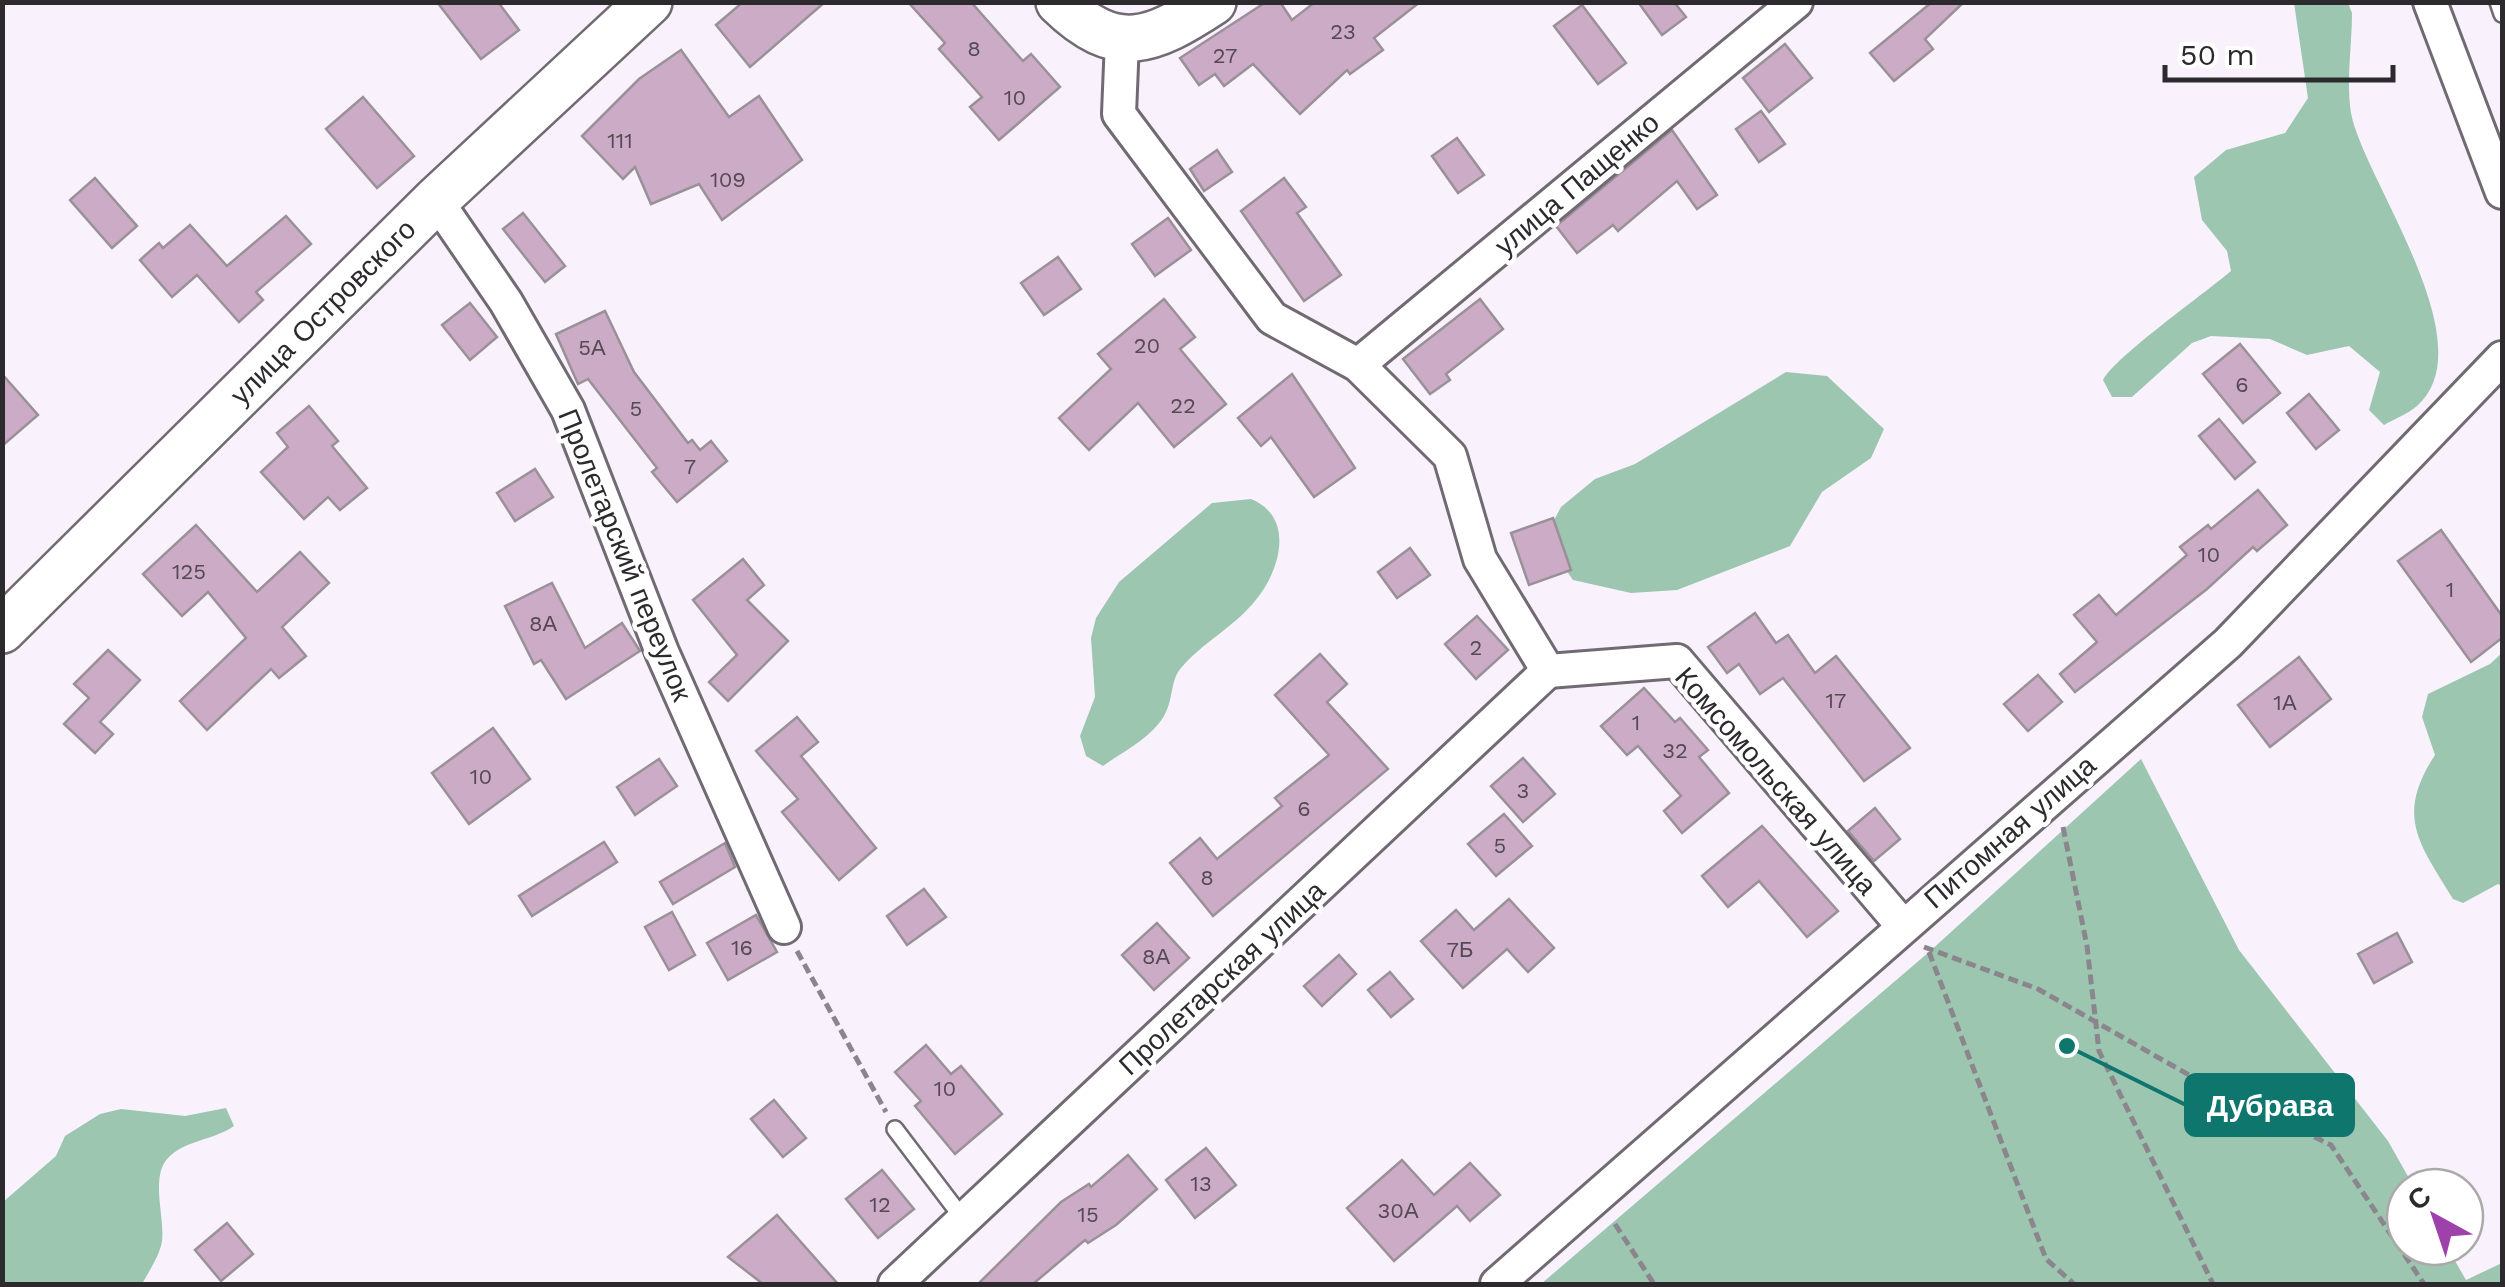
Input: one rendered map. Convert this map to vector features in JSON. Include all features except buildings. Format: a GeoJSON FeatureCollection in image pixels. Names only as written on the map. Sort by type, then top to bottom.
{"type":"FeatureCollection","features":[{"type":"Feature","properties":{"kind":"street","name":"улица Островского"},"geometry":{"type":"LineString","coordinates":[[2,630],[436,200],[650,2]]}},
{"type":"Feature","properties":{"kind":"street"},"geometry":{"type":"LineString","coordinates":[[1058,2],[1099,36],[1122,40],[1174,27],[1213,2]]}},
{"type":"Feature","properties":{"kind":"street","name":"улица Пащенко"},"geometry":{"type":"LineString","coordinates":[[1358,365],[1796,2]]}},
{"type":"Feature","properties":{"kind":"street"},"geometry":{"type":"LineString","coordinates":[[2430,2],[2502,192]]}},
{"type":"Feature","properties":{"kind":"street"},"geometry":{"type":"LineString","coordinates":[[1122,40],[1119,114],[1272,318],[1358,365],[1450,456],[1480,559],[1548,671]]}},
{"type":"Feature","properties":{"kind":"street","name":"Пролетарский переулок"},"geometry":{"type":"LineString","coordinates":[[436,200],[506,302],[568,410],[662,652],[784,926]]}},
{"type":"Feature","properties":{"kind":"street","name":"Питомная улица"},"geometry":{"type":"LineString","coordinates":[[1497,1284],[2228,643],[2502,358]]}},
{"type":"Feature","properties":{"kind":"street","name":"Комсомольская улица"},"geometry":{"type":"LineString","coordinates":[[1548,671],[1677,662],[1902,926]]}},
{"type":"Feature","properties":{"kind":"street","name":"Пролетарская улица"},"geometry":{"type":"LineString","coordinates":[[895,1284],[1548,671]]}},
{"type":"Feature","properties":{"kind":"lane"},"geometry":{"type":"LineString","coordinates":[[2498,2],[2502,14]]}},
{"type":"Feature","properties":{"kind":"lane"},"geometry":{"type":"LineString","coordinates":[[895,1129],[964,1220]]}},
{"type":"Feature","properties":{"kind":"path"},"geometry":{"type":"LineString","coordinates":[[2056,792],[2087,946],[2100,1051],[2213,1284]]}},
{"type":"Feature","properties":{"kind":"path"},"geometry":{"type":"LineString","coordinates":[[784,926],[895,1129]]}},
{"type":"Feature","properties":{"kind":"path"},"geometry":{"type":"LineString","coordinates":[[1902,926],[1929,952],[2046,1260],[2074,1284]]}},
{"type":"Feature","properties":{"kind":"path"},"geometry":{"type":"LineString","coordinates":[[1929,952],[2038,988],[2188,1075],[2331,1145],[2424,1284]]}},
{"type":"Feature","properties":{"kind":"path"},"geometry":{"type":"LineString","coordinates":[[1597,1196],[1654,1284]]}},
{"type":"Feature","properties":{"kind":"green space"},"geometry":{"type":"Polygon","coordinates":[[[2294,3],[2348,3],[2352,13],[2351,113],[2430,303],[2438,343],[2435,378],[2417,406],[2384,425],[2369,410],[2380,372],[2349,346],[2307,355],[2270,339],[2211,336],[2192,343],[2132,397],[2112,397],[2103,380],[2111,369],[2231,271],[2227,251],[2202,220],[2194,177],[2226,150],[2285,133],[2308,98],[2294,3]]]}},
{"type":"Feature","properties":{"kind":"green space"},"geometry":{"type":"Polygon","coordinates":[[[1786,372],[1827,376],[1884,429],[1871,458],[1822,492],[1790,546],[1677,590],[1631,593],[1573,580],[1549,546],[1551,526],[1561,507],[1595,479],[1635,464],[1786,372]]]}},
{"type":"Feature","properties":{"kind":"green space"},"geometry":{"type":"Polygon","coordinates":[[[1251,499],[1265,507],[1278,531],[1277,560],[1264,588],[1247,610],[1181,668],[1166,712],[1154,728],[1103,766],[1086,756],[1080,736],[1095,697],[1091,638],[1096,618],[1119,582],[1212,503],[1251,499]]]}},
{"type":"Feature","properties":{"kind":"green space"},"geometry":{"type":"Polygon","coordinates":[[[2502,653],[2502,886],[2498,884],[2463,903],[2453,899],[2416,829],[2416,795],[2435,755],[2422,717],[2428,694],[2490,664],[2502,653]]]}},
{"type":"Feature","properties":{"kind":"green space"},"geometry":{"type":"Polygon","coordinates":[[[2141,759],[2239,950],[2388,1141],[2403,1167],[2385,1167],[2385,1267],[2459,1267],[2466,1280],[2502,1263],[2502,1284],[1541,1284],[1929,952],[2141,759]]]}},
{"type":"Feature","properties":{"kind":"green space"},"geometry":{"type":"Polygon","coordinates":[[[226,1108],[234,1126],[184,1147],[164,1164],[159,1184],[162,1241],[142,1284],[3,1284],[3,1202],[56,1156],[65,1136],[100,1114],[121,1109],[185,1116],[226,1108]]]}},
{"type":"Feature","properties":{"kind":"place","name":"Дубрава"},"geometry":{"type":"Point","coordinates":[2067,1046]}}]}
